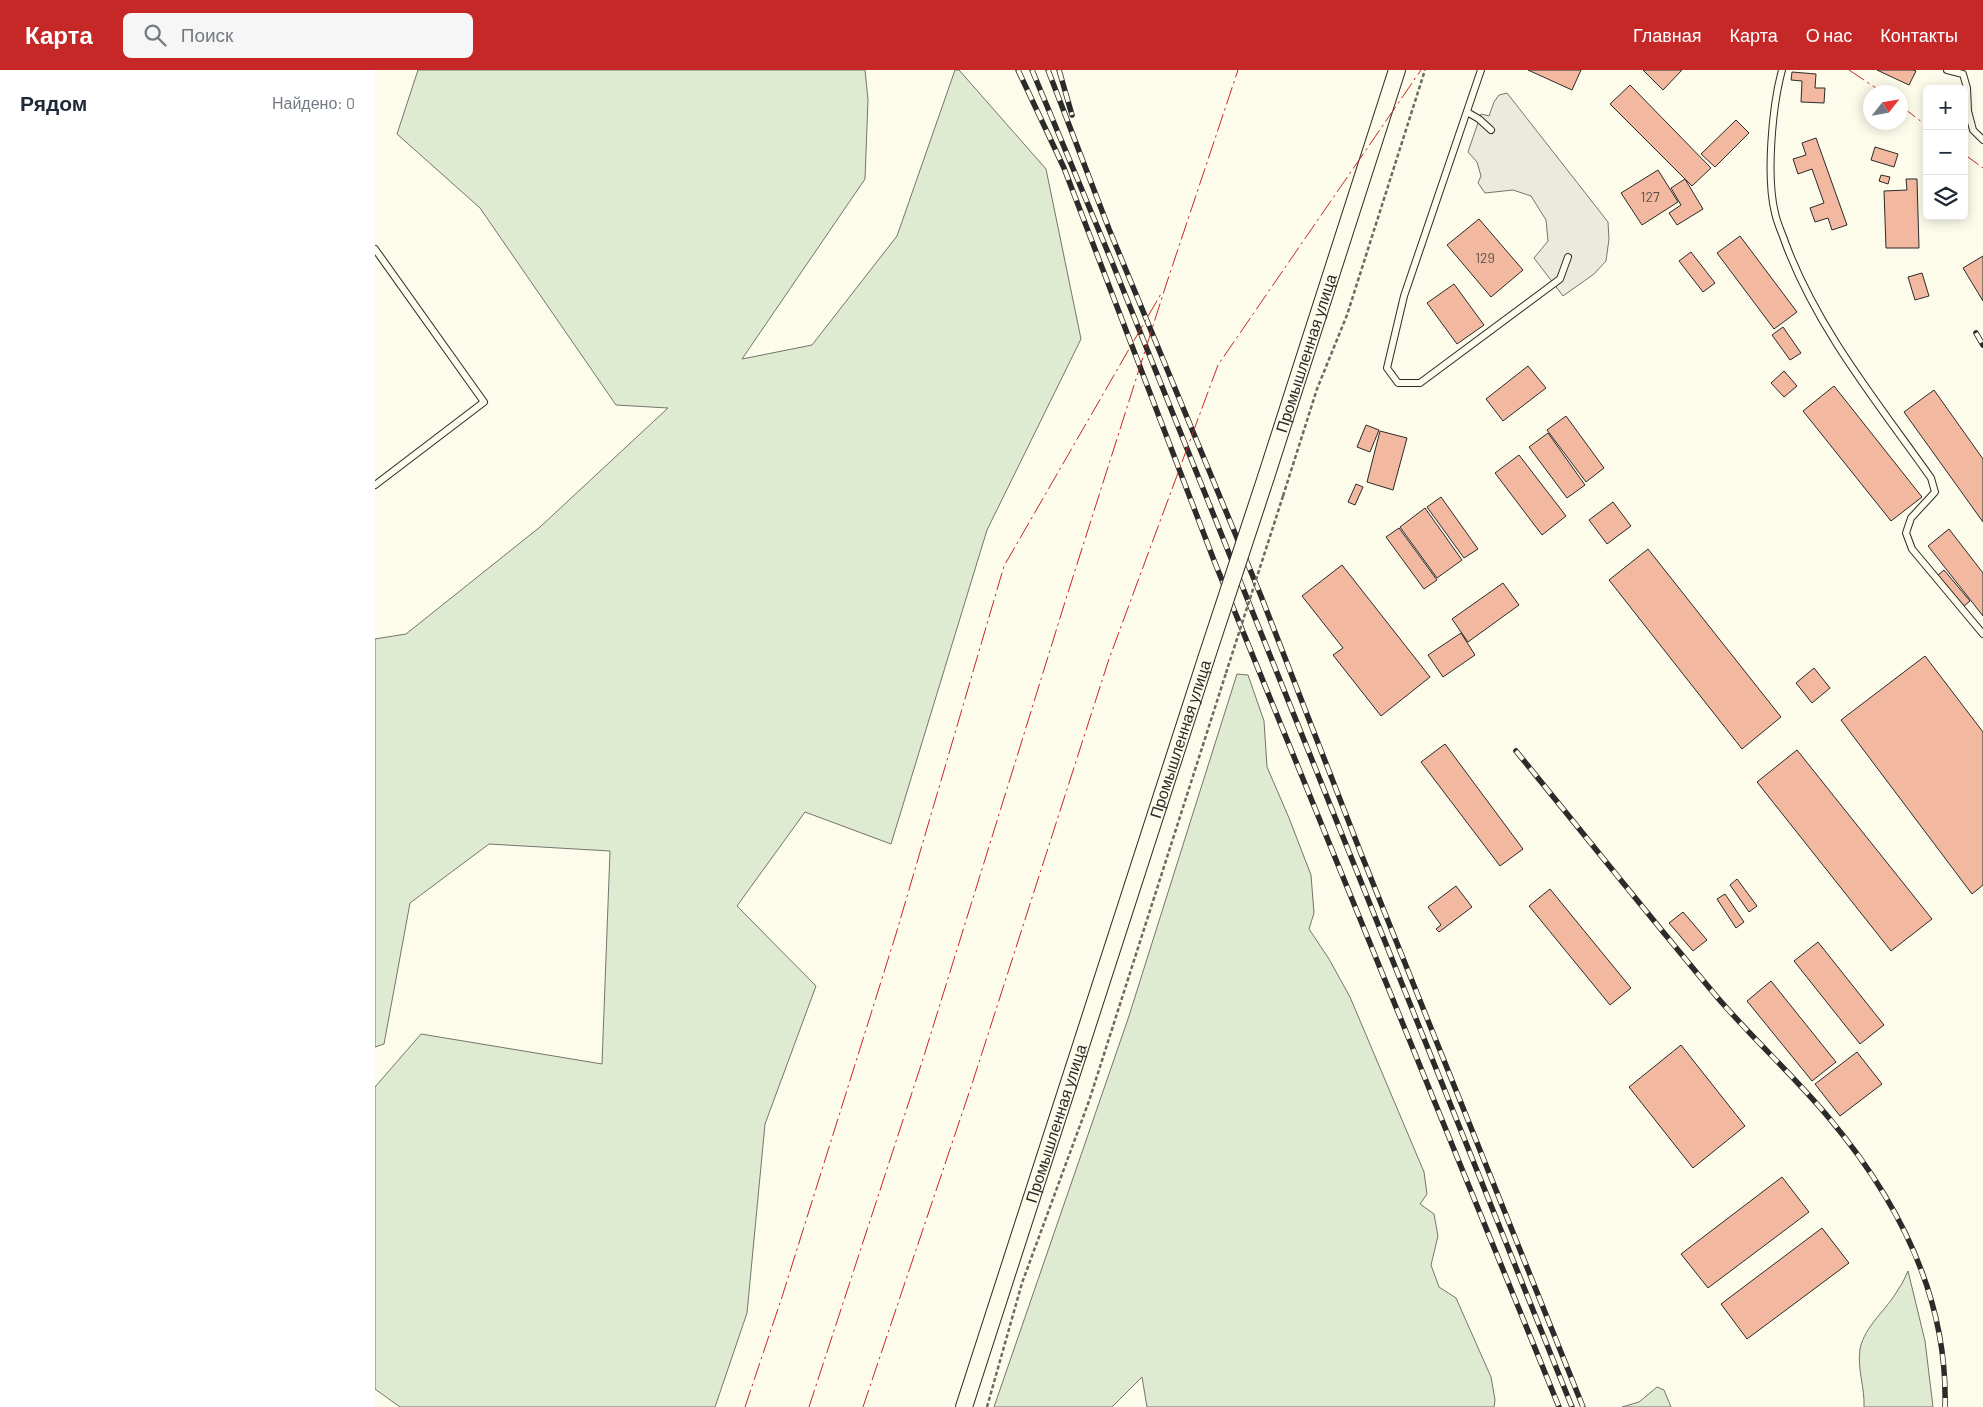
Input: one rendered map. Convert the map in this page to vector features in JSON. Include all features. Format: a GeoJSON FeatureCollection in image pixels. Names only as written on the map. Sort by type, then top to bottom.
{"type":"FeatureCollection","features":[{"type":"Feature","properties":{"kind":"street","name":"Промышленная улица"},"geometry":{"type":"LineString","coordinates":[[965,1407],[1397,70]]}},
{"type":"Feature","properties":{"kind":"lane"},"geometry":{"type":"LineString","coordinates":[[1481,70],[1404,296],[1387,368],[1398,383],[1420,383],[1560,279],[1568,257]]}},
{"type":"Feature","properties":{"kind":"lane"},"geometry":{"type":"LineString","coordinates":[[1782,70],[1776,91],[1770,167],[1775,213],[1796,272],[1835,342],[1931,478],[1935,492],[1911,518],[1906,533],[1912,549],[1983,634]]}},
{"type":"Feature","properties":{"kind":"lane"},"geometry":{"type":"LineString","coordinates":[[1947,70],[1963,74],[1967,88],[1968,111],[1973,130],[1983,140]]}},
{"type":"Feature","properties":{"kind":"lane"},"geometry":{"type":"LineString","coordinates":[[1467,112],[1479,119],[1491,130]]}},
{"type":"Feature","properties":{"kind":"lane"},"geometry":{"type":"LineString","coordinates":[[375,249],[484,402],[375,485]]}},
{"type":"Feature","properties":{"kind":"path"},"geometry":{"type":"LineString","coordinates":[[987,1407],[1022,1283],[1089,1101],[1317,389],[1350,306],[1425,70]]}},
{"type":"Feature","properties":{"kind":"green space"},"geometry":{"type":"Polygon","coordinates":[[[418,70],[865,70],[868,100],[865,179],[742,359],[812,345],[897,236],[955,70],[959,70],[1046,169],[1081,339],[987,530],[891,844],[805,812],[737,906],[816,986],[765,1124],[747,1313],[715,1407],[400,1407],[375,1389],[375,1087],[421,1034],[602,1064],[610,851],[489,844],[410,903],[384,1044],[375,1047],[375,639],[406,634],[540,527],[668,408],[616,405],[480,208],[397,134],[418,70]]]}},
{"type":"Feature","properties":{"kind":"green space"},"geometry":{"type":"Polygon","coordinates":[[[1237,674],[1248,675],[1264,721],[1267,767],[1311,875],[1314,913],[1309,929],[1329,959],[1350,997],[1424,1172],[1427,1194],[1420,1204],[1434,1214],[1438,1236],[1431,1265],[1439,1287],[1456,1298],[1491,1377],[1495,1400],[1494,1407],[1147,1407],[1142,1377],[1112,1407],[994,1407],[1128,1019],[1237,674]]]}},
{"type":"Feature","properties":{"kind":"green space"},"geometry":{"type":"Polygon","coordinates":[[[1908,1271],[1925,1341],[1933,1407],[1864,1407],[1859,1364],[1860,1349],[1871,1325],[1894,1296],[1908,1271]]]}},
{"type":"Feature","properties":{"kind":"green space"},"geometry":{"type":"Polygon","coordinates":[[[1657,1387],[1664,1390],[1671,1407],[1622,1407],[1639,1402],[1657,1387]]]}},
{"type":"Feature","properties":{"kind":"shaded area"},"geometry":{"type":"Polygon","coordinates":[[[1507,93],[1608,222],[1609,239],[1606,261],[1594,274],[1563,296],[1534,258],[1548,241],[1546,220],[1531,196],[1513,190],[1485,193],[1478,183],[1481,176],[1477,162],[1468,152],[1481,114],[1489,116],[1494,102],[1499,95],[1507,93]]]}},
{"type":"Feature","properties":{"kind":"building"},"geometry":{"type":"Polygon","coordinates":[[[1528,70],[1581,70],[1572,90],[1528,70]]]}},
{"type":"Feature","properties":{"kind":"building"},"geometry":{"type":"Polygon","coordinates":[[[1643,70],[1682,70],[1663,90],[1643,70]]]}},
{"type":"Feature","properties":{"kind":"building"},"geometry":{"type":"Polygon","coordinates":[[[1877,70],[1913,70],[1916,71],[1909,85],[1877,70]]]}},
{"type":"Feature","properties":{"kind":"building"},"geometry":{"type":"Polygon","coordinates":[[[1792,72],[1816,74],[1815,88],[1825,88],[1824,103],[1801,102],[1802,81],[1791,80],[1792,72]]]}},
{"type":"Feature","properties":{"kind":"building"},"geometry":{"type":"Polygon","coordinates":[[[1630,85],[1711,168],[1692,186],[1610,104],[1630,85]]]}},
{"type":"Feature","properties":{"kind":"building"},"geometry":{"type":"Polygon","coordinates":[[[1736,120],[1749,133],[1715,167],[1701,154],[1736,120]]]}},
{"type":"Feature","properties":{"kind":"building"},"geometry":{"type":"Polygon","coordinates":[[[1816,138],[1847,225],[1832,230],[1828,218],[1815,222],[1810,208],[1824,203],[1812,169],[1798,174],[1793,159],[1806,155],[1802,143],[1816,138]]]}},
{"type":"Feature","properties":{"kind":"building"},"geometry":{"type":"Polygon","coordinates":[[[1875,147],[1898,154],[1894,167],[1871,160],[1875,147]]]}},
{"type":"Feature","properties":{"kind":"building"},"geometry":{"type":"Polygon","coordinates":[[[1658,170],[1678,202],[1642,225],[1621,193],[1658,170]]]}},
{"type":"Feature","properties":{"kind":"building"},"geometry":{"type":"Polygon","coordinates":[[[1881,175],[1890,177],[1888,184],[1879,181],[1881,175]]]}},
{"type":"Feature","properties":{"kind":"building"},"geometry":{"type":"Polygon","coordinates":[[[1685,179],[1703,209],[1677,225],[1669,213],[1681,205],[1671,188],[1685,179]]]}},
{"type":"Feature","properties":{"kind":"building"},"geometry":{"type":"Polygon","coordinates":[[[1906,179],[1917,179],[1919,248],[1886,248],[1884,191],[1907,190],[1906,179]]]}},
{"type":"Feature","properties":{"kind":"building"},"geometry":{"type":"Polygon","coordinates":[[[1479,219],[1523,270],[1491,297],[1447,245],[1479,219]]]}},
{"type":"Feature","properties":{"kind":"building"},"geometry":{"type":"Polygon","coordinates":[[[1740,236],[1797,312],[1774,329],[1717,253],[1740,236]]]}},
{"type":"Feature","properties":{"kind":"building"},"geometry":{"type":"Polygon","coordinates":[[[1691,252],[1715,283],[1703,292],[1679,261],[1691,252]]]}},
{"type":"Feature","properties":{"kind":"building"},"geometry":{"type":"Polygon","coordinates":[[[1983,256],[1983,301],[1963,268],[1983,256]]]}},
{"type":"Feature","properties":{"kind":"building"},"geometry":{"type":"Polygon","coordinates":[[[1922,273],[1929,296],[1915,300],[1908,277],[1922,273]]]}},
{"type":"Feature","properties":{"kind":"building"},"geometry":{"type":"Polygon","coordinates":[[[1454,284],[1484,325],[1457,344],[1427,303],[1454,284]]]}},
{"type":"Feature","properties":{"kind":"building"},"geometry":{"type":"Polygon","coordinates":[[[1783,327],[1801,353],[1790,360],[1772,335],[1783,327]]]}},
{"type":"Feature","properties":{"kind":"building"},"geometry":{"type":"Polygon","coordinates":[[[1528,366],[1546,388],[1503,421],[1486,399],[1528,366]]]}},
{"type":"Feature","properties":{"kind":"building"},"geometry":{"type":"Polygon","coordinates":[[[1784,371],[1797,386],[1784,397],[1771,383],[1784,371]]]}},
{"type":"Feature","properties":{"kind":"building"},"geometry":{"type":"Polygon","coordinates":[[[1834,386],[1922,497],[1891,521],[1803,411],[1834,386]]]}},
{"type":"Feature","properties":{"kind":"building"},"geometry":{"type":"Polygon","coordinates":[[[1934,390],[1983,459],[1983,522],[1904,412],[1934,390]]]}},
{"type":"Feature","properties":{"kind":"building"},"geometry":{"type":"Polygon","coordinates":[[[1566,416],[1604,468],[1586,482],[1547,430],[1566,416]]]}},
{"type":"Feature","properties":{"kind":"building"},"geometry":{"type":"Polygon","coordinates":[[[1366,425],[1379,430],[1370,452],[1357,447],[1366,425]]]}},
{"type":"Feature","properties":{"kind":"building"},"geometry":{"type":"Polygon","coordinates":[[[1380,431],[1407,438],[1393,490],[1367,482],[1380,431]]]}},
{"type":"Feature","properties":{"kind":"building"},"geometry":{"type":"Polygon","coordinates":[[[1548,433],[1585,485],[1567,498],[1529,447],[1548,433]]]}},
{"type":"Feature","properties":{"kind":"building"},"geometry":{"type":"Polygon","coordinates":[[[1519,455],[1566,516],[1542,535],[1495,473],[1519,455]]]}},
{"type":"Feature","properties":{"kind":"building"},"geometry":{"type":"Polygon","coordinates":[[[1356,484],[1363,487],[1355,505],[1348,502],[1356,484]]]}},
{"type":"Feature","properties":{"kind":"building"},"geometry":{"type":"Polygon","coordinates":[[[1441,497],[1478,549],[1464,558],[1427,507],[1441,497]]]}},
{"type":"Feature","properties":{"kind":"building"},"geometry":{"type":"Polygon","coordinates":[[[1613,502],[1631,526],[1607,544],[1589,520],[1613,502]]]}},
{"type":"Feature","properties":{"kind":"building"},"geometry":{"type":"Polygon","coordinates":[[[1425,508],[1462,560],[1437,578],[1400,527],[1425,508]]]}},
{"type":"Feature","properties":{"kind":"building"},"geometry":{"type":"Polygon","coordinates":[[[1399,528],[1437,580],[1424,589],[1386,537],[1399,528]]]}},
{"type":"Feature","properties":{"kind":"building"},"geometry":{"type":"Polygon","coordinates":[[[1949,529],[1983,573],[1983,616],[1928,546],[1949,529]]]}},
{"type":"Feature","properties":{"kind":"building"},"geometry":{"type":"Polygon","coordinates":[[[1648,549],[1781,717],[1742,749],[1609,580],[1648,549]]]}},
{"type":"Feature","properties":{"kind":"building"},"geometry":{"type":"Polygon","coordinates":[[[1342,565],[1430,677],[1381,716],[1333,655],[1343,648],[1302,596],[1342,565]]]}},
{"type":"Feature","properties":{"kind":"building"},"geometry":{"type":"Polygon","coordinates":[[[1944,570],[1970,601],[1963,607],[1937,576],[1944,570]]]}},
{"type":"Feature","properties":{"kind":"building"},"geometry":{"type":"Polygon","coordinates":[[[1503,583],[1519,605],[1468,642],[1452,619],[1503,583]]]}},
{"type":"Feature","properties":{"kind":"building"},"geometry":{"type":"Polygon","coordinates":[[[1461,633],[1475,655],[1443,677],[1428,655],[1461,633]]]}},
{"type":"Feature","properties":{"kind":"building"},"geometry":{"type":"Polygon","coordinates":[[[1925,656],[1983,732],[1983,885],[1972,894],[1841,720],[1925,656]]]}},
{"type":"Feature","properties":{"kind":"building"},"geometry":{"type":"Polygon","coordinates":[[[1814,668],[1830,688],[1812,703],[1796,683],[1814,668]]]}},
{"type":"Feature","properties":{"kind":"building"},"geometry":{"type":"Polygon","coordinates":[[[1445,744],[1523,849],[1500,866],[1421,762],[1445,744]]]}},
{"type":"Feature","properties":{"kind":"building"},"geometry":{"type":"Polygon","coordinates":[[[1797,750],[1932,919],[1891,951],[1757,782],[1797,750]]]}},
{"type":"Feature","properties":{"kind":"building"},"geometry":{"type":"Polygon","coordinates":[[[1737,879],[1757,906],[1749,912],[1730,885],[1737,879]]]}},
{"type":"Feature","properties":{"kind":"building"},"geometry":{"type":"Polygon","coordinates":[[[1456,886],[1472,907],[1439,932],[1436,929],[1441,925],[1428,907],[1456,886]]]}},
{"type":"Feature","properties":{"kind":"building"},"geometry":{"type":"Polygon","coordinates":[[[1550,889],[1631,988],[1610,1005],[1529,906],[1550,889]]]}},
{"type":"Feature","properties":{"kind":"building"},"geometry":{"type":"Polygon","coordinates":[[[1725,894],[1744,922],[1736,928],[1717,899],[1725,894]]]}},
{"type":"Feature","properties":{"kind":"building"},"geometry":{"type":"Polygon","coordinates":[[[1683,912],[1707,940],[1693,951],[1669,923],[1683,912]]]}},
{"type":"Feature","properties":{"kind":"building"},"geometry":{"type":"Polygon","coordinates":[[[1818,942],[1884,1025],[1860,1044],[1794,961],[1818,942]]]}},
{"type":"Feature","properties":{"kind":"building"},"geometry":{"type":"Polygon","coordinates":[[[1771,981],[1836,1062],[1812,1081],[1747,1001],[1771,981]]]}},
{"type":"Feature","properties":{"kind":"building"},"geometry":{"type":"Polygon","coordinates":[[[1681,1045],[1745,1126],[1693,1168],[1629,1087],[1681,1045]]]}},
{"type":"Feature","properties":{"kind":"building"},"geometry":{"type":"Polygon","coordinates":[[[1857,1052],[1882,1084],[1840,1116],[1815,1084],[1857,1052]]]}},
{"type":"Feature","properties":{"kind":"building"},"geometry":{"type":"Polygon","coordinates":[[[1782,1177],[1809,1212],[1708,1288],[1681,1254],[1782,1177]]]}},
{"type":"Feature","properties":{"kind":"building"},"geometry":{"type":"Polygon","coordinates":[[[1822,1228],[1849,1263],[1747,1339],[1721,1304],[1822,1228]]]}},
{"type":"Feature","properties":{"kind":"railway"},"geometry":{"type":"LineString","coordinates":[[1018,70],[1064,168],[1215,563],[1559,1407]]}},
{"type":"Feature","properties":{"kind":"railway"},"geometry":{"type":"LineString","coordinates":[[1032,70],[1112,262],[1572,1407]]}},
{"type":"Feature","properties":{"kind":"railway"},"geometry":{"type":"LineString","coordinates":[[1048,70],[1109,229],[1261,596],[1362,856],[1583,1407]]}},
{"type":"Feature","properties":{"kind":"railway"},"geometry":{"type":"LineString","coordinates":[[1059,70],[1072,115]]}},
{"type":"Feature","properties":{"kind":"railway"},"geometry":{"type":"LineString","coordinates":[[1976,333],[1983,345]]}},
{"type":"Feature","properties":{"kind":"railway"},"geometry":{"type":"LineString","coordinates":[[1516,751],[1717,997],[1829,1118],[1877,1182],[1914,1252],[1928,1289],[1938,1327],[1944,1367],[1945,1407]]}},
{"type":"Feature","properties":{"kind":"power"},"geometry":{"type":"LineString","coordinates":[[809,1407],[923,1059],[1166,285],[1238,70]]}},
{"type":"Feature","properties":{"kind":"power"},"geometry":{"type":"LineString","coordinates":[[863,1407],[972,1084],[1109,659],[1218,365],[1421,70]]}},
{"type":"Feature","properties":{"kind":"power"},"geometry":{"type":"LineString","coordinates":[[1849,70],[1872,85]]}},
{"type":"Feature","properties":{"kind":"power"},"geometry":{"type":"LineString","coordinates":[[1908,111],[1923,123]]}},
{"type":"Feature","properties":{"kind":"power"},"geometry":{"type":"LineString","coordinates":[[1968,157],[1983,168]]}},
{"type":"Feature","properties":{"kind":"power"},"geometry":{"type":"LineString","coordinates":[[745,1407],[782,1297],[896,934],[1004,566],[1162,292]]}}]}
